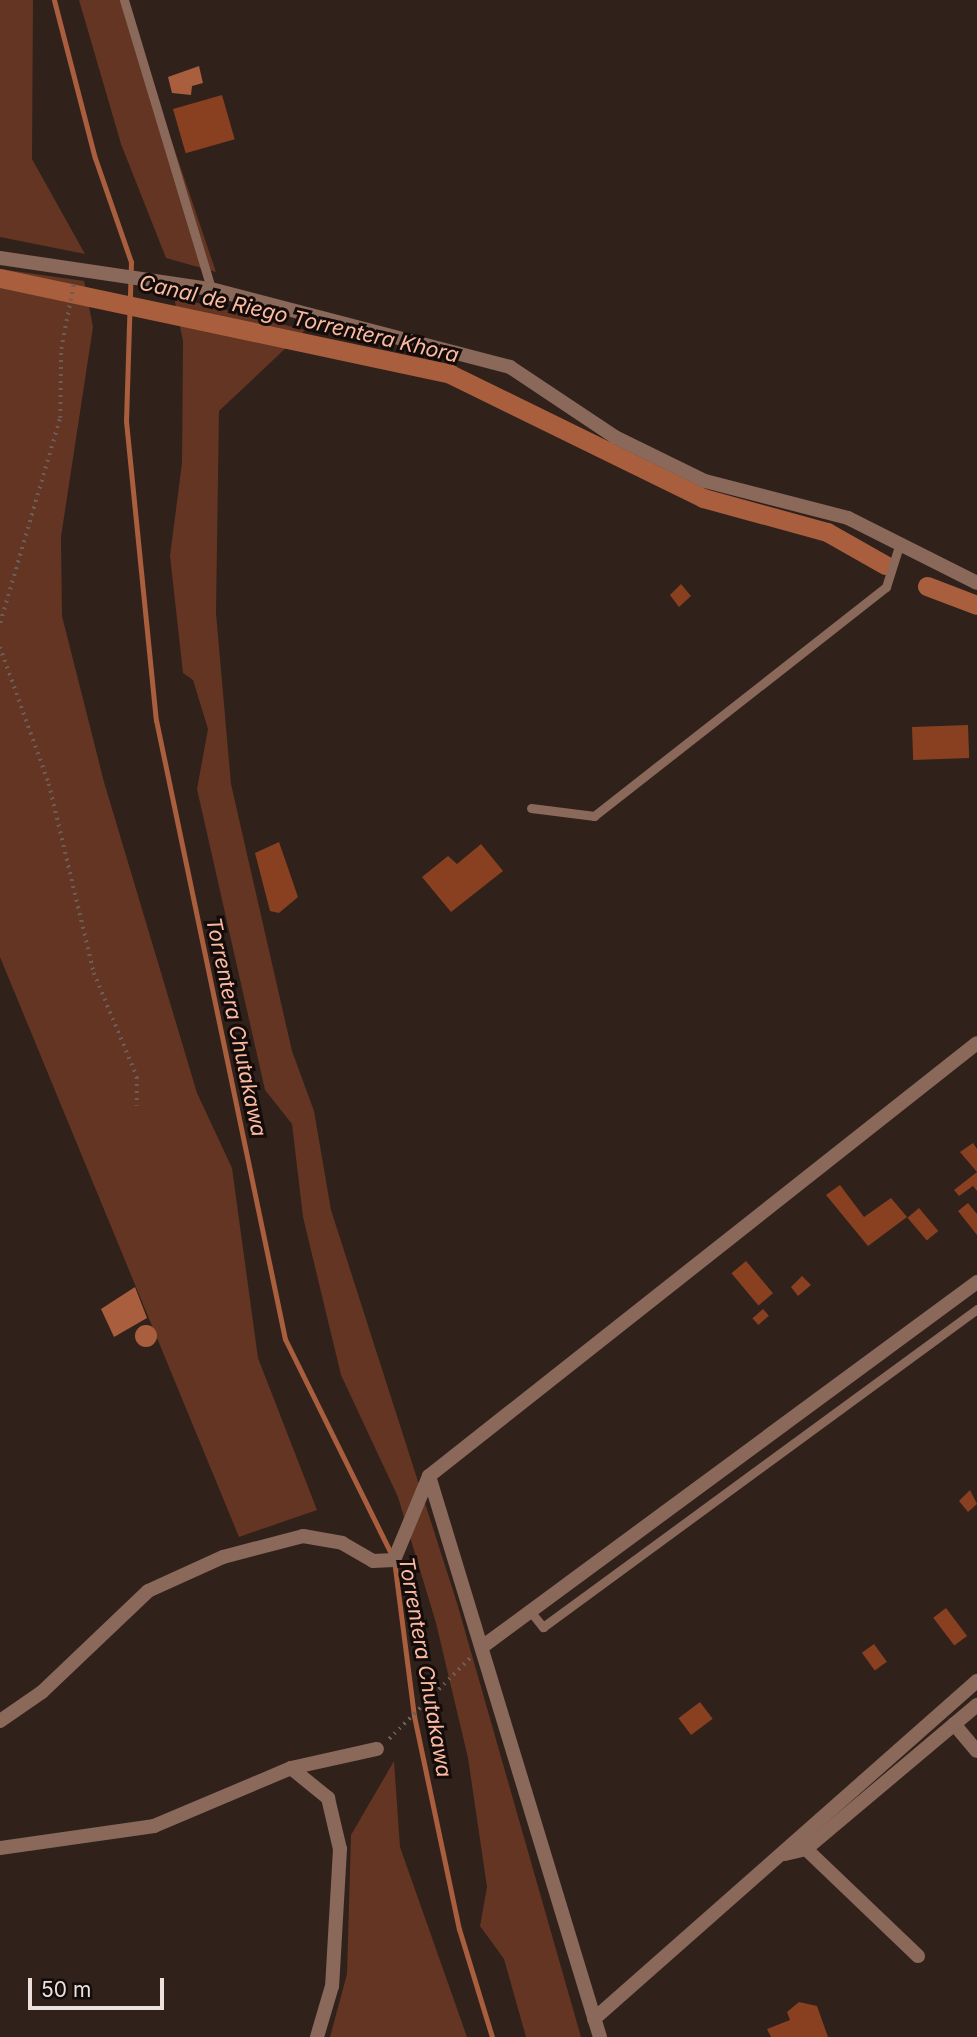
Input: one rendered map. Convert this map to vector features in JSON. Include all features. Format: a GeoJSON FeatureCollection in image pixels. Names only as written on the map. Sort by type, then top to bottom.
{"type":"FeatureCollection","features":[{"type":"Feature","properties":{"kind":"street"},"geometry":{"type":"LineString","coordinates":[[0,258],[74,270],[118,272],[211,289],[510,367],[615,437],[705,481],[848,518],[977,583]]}},
{"type":"Feature","properties":{"kind":"street"},"geometry":{"type":"LineString","coordinates":[[0,1721],[42,1692],[148,1591],[223,1557],[303,1536],[342,1543],[373,1561],[394,1560],[429,1476],[977,1043]]}},
{"type":"Feature","properties":{"kind":"street"},"geometry":{"type":"LineString","coordinates":[[482,1647],[977,1282]]}},
{"type":"Feature","properties":{"kind":"street"},"geometry":{"type":"LineString","coordinates":[[429,1476],[600,2037]]}},
{"type":"Feature","properties":{"kind":"street"},"geometry":{"type":"LineString","coordinates":[[594,2019],[785,1854],[797,1835],[977,1681]]}},
{"type":"Feature","properties":{"kind":"street"},"geometry":{"type":"LineString","coordinates":[[785,1854],[806,1849],[977,1705]]}},
{"type":"Feature","properties":{"kind":"street"},"geometry":{"type":"LineString","coordinates":[[954,1724],[977,1751]]}},
{"type":"Feature","properties":{"kind":"street"},"geometry":{"type":"LineString","coordinates":[[0,1848],[175,1820],[290,1768],[377,1749]]}},
{"type":"Feature","properties":{"kind":"street"},"geometry":{"type":"LineString","coordinates":[[290,1768],[328,1798],[340,1849],[332,1986],[317,2037]]}},
{"type":"Feature","properties":{"kind":"street"},"geometry":{"type":"LineString","coordinates":[[806,1849],[918,1956]]}},
{"type":"Feature","properties":{"kind":"lane"},"geometry":{"type":"LineString","coordinates":[[124,0],[211,289]]}},
{"type":"Feature","properties":{"kind":"lane"},"geometry":{"type":"LineString","coordinates":[[531,808],[594,816],[886,587],[899,546]]}},
{"type":"Feature","properties":{"kind":"lane"},"geometry":{"type":"LineString","coordinates":[[530,1611],[543,1627],[977,1309]]}},
{"type":"Feature","properties":{"kind":"path"},"geometry":{"type":"LineString","coordinates":[[0,623],[60,418],[61,349],[73,313],[74,270]]}},
{"type":"Feature","properties":{"kind":"path"},"geometry":{"type":"LineString","coordinates":[[0,647],[49,784],[94,973],[137,1077],[137,1106]]}},
{"type":"Feature","properties":{"kind":"path"},"geometry":{"type":"LineString","coordinates":[[377,1749],[482,1647]]}},
{"type":"Feature","properties":{"kind":"shaded area"},"geometry":{"type":"Polygon","coordinates":[[[0,0],[33,0],[32,159],[85,254],[0,237],[0,0]]]}},
{"type":"Feature","properties":{"kind":"shaded area"},"geometry":{"type":"Polygon","coordinates":[[[79,0],[124,0],[216,272],[166,258],[121,144],[79,0]]]}},
{"type":"Feature","properties":{"kind":"shaded area"},"geometry":{"type":"Polygon","coordinates":[[[199,66],[203,83],[192,86],[191,95],[172,93],[168,77],[199,66]]]}},
{"type":"Feature","properties":{"kind":"shaded area"},"geometry":{"type":"Polygon","coordinates":[[[0,269],[84,281],[93,327],[61,537],[62,616],[104,782],[197,1093],[232,1168],[258,1358],[317,1510],[239,1537],[0,957],[0,269]]]}},
{"type":"Feature","properties":{"kind":"shaded area"},"geometry":{"type":"Polygon","coordinates":[[[174,297],[305,330],[219,411],[216,613],[231,784],[292,1051],[314,1111],[331,1210],[457,1603],[581,2037],[526,2037],[504,1959],[480,1926],[487,1887],[468,1758],[436,1623],[398,1497],[341,1375],[303,1217],[292,1124],[265,1090],[197,789],[208,729],[193,680],[183,673],[170,556],[182,463],[183,341],[174,297]]]}},
{"type":"Feature","properties":{"kind":"shaded area"},"geometry":{"type":"Polygon","coordinates":[[[135,1287],[147,1318],[114,1337],[101,1309],[135,1287]]]}},
{"type":"Feature","properties":{"kind":"shaded area"},"geometry":{"type":"Polygon","coordinates":[[[146,1325],[154,1328],[157,1336],[154,1344],[146,1347],[138,1344],[135,1336],[138,1328],[146,1325]]]}},
{"type":"Feature","properties":{"kind":"shaded area"},"geometry":{"type":"Polygon","coordinates":[[[394,1761],[400,1847],[467,2037],[330,2037],[347,1974],[351,1835],[394,1761]]]}},
{"type":"Feature","properties":{"kind":"building"},"geometry":{"type":"Polygon","coordinates":[[[222,95],[235,139],[186,153],[173,109],[222,95]]]}},
{"type":"Feature","properties":{"kind":"building"},"geometry":{"type":"Polygon","coordinates":[[[681,584],[691,596],[679,607],[670,595],[681,584]]]}},
{"type":"Feature","properties":{"kind":"building"},"geometry":{"type":"Polygon","coordinates":[[[968,725],[969,758],[913,760],[912,727],[968,725]]]}},
{"type":"Feature","properties":{"kind":"building"},"geometry":{"type":"Polygon","coordinates":[[[279,842],[298,897],[279,913],[270,911],[255,853],[279,842]]]}},
{"type":"Feature","properties":{"kind":"building"},"geometry":{"type":"Polygon","coordinates":[[[481,844],[503,871],[451,912],[422,877],[448,856],[457,864],[481,844]]]}},
{"type":"Feature","properties":{"kind":"building"},"geometry":{"type":"Polygon","coordinates":[[[973,1143],[977,1149],[977,1172],[960,1152],[973,1143]]]}},
{"type":"Feature","properties":{"kind":"building"},"geometry":{"type":"Polygon","coordinates":[[[977,1172],[977,1191],[973,1186],[959,1196],[954,1190],[977,1172]]]}},
{"type":"Feature","properties":{"kind":"building"},"geometry":{"type":"Polygon","coordinates":[[[840,1185],[864,1217],[891,1198],[907,1217],[868,1246],[826,1195],[840,1185]]]}},
{"type":"Feature","properties":{"kind":"building"},"geometry":{"type":"Polygon","coordinates":[[[968,1203],[977,1214],[977,1235],[958,1211],[968,1203]]]}},
{"type":"Feature","properties":{"kind":"building"},"geometry":{"type":"Polygon","coordinates":[[[919,1208],[938,1231],[927,1241],[908,1218],[919,1208]]]}},
{"type":"Feature","properties":{"kind":"building"},"geometry":{"type":"Polygon","coordinates":[[[746,1261],[773,1293],[758,1305],[731,1273],[746,1261]]]}},
{"type":"Feature","properties":{"kind":"building"},"geometry":{"type":"Polygon","coordinates":[[[802,1276],[811,1285],[798,1296],[791,1287],[802,1276]]]}},
{"type":"Feature","properties":{"kind":"building"},"geometry":{"type":"Polygon","coordinates":[[[763,1309],[769,1316],[758,1325],[752,1318],[763,1309]]]}},
{"type":"Feature","properties":{"kind":"building"},"geometry":{"type":"Polygon","coordinates":[[[970,1490],[977,1504],[968,1512],[959,1501],[970,1490]]]}},
{"type":"Feature","properties":{"kind":"building"},"geometry":{"type":"Polygon","coordinates":[[[946,1608],[967,1636],[954,1646],[933,1618],[946,1608]]]}},
{"type":"Feature","properties":{"kind":"building"},"geometry":{"type":"Polygon","coordinates":[[[874,1644],[887,1662],[875,1671],[862,1653],[874,1644]]]}},
{"type":"Feature","properties":{"kind":"building"},"geometry":{"type":"Polygon","coordinates":[[[700,1702],[713,1719],[691,1735],[678,1718],[700,1702]]]}},
{"type":"Feature","properties":{"kind":"building"},"geometry":{"type":"Polygon","coordinates":[[[799,2002],[817,2006],[828,2037],[771,2037],[767,2029],[790,2020],[787,2012],[799,2002]]]}},
{"type":"Feature","properties":{"kind":"waterway","name":"Torrentera Chutakawa"},"geometry":{"type":"LineString","coordinates":[[54,0],[95,158],[131,262],[126,421],[156,720],[285,1339],[394,1560],[414,1716],[459,1929],[492,2037]]}},
{"type":"Feature","properties":{"kind":"waterway","name":"Canal de Riego Torrentera Khora"},"geometry":{"type":"LineString","coordinates":[[0,278],[450,374],[703,498],[827,532],[885,565]]}},
{"type":"Feature","properties":{"kind":"waterway","name":"Canal de Riego Torrentera Khora"},"geometry":{"type":"LineString","coordinates":[[927,586],[977,605]]}}]}
